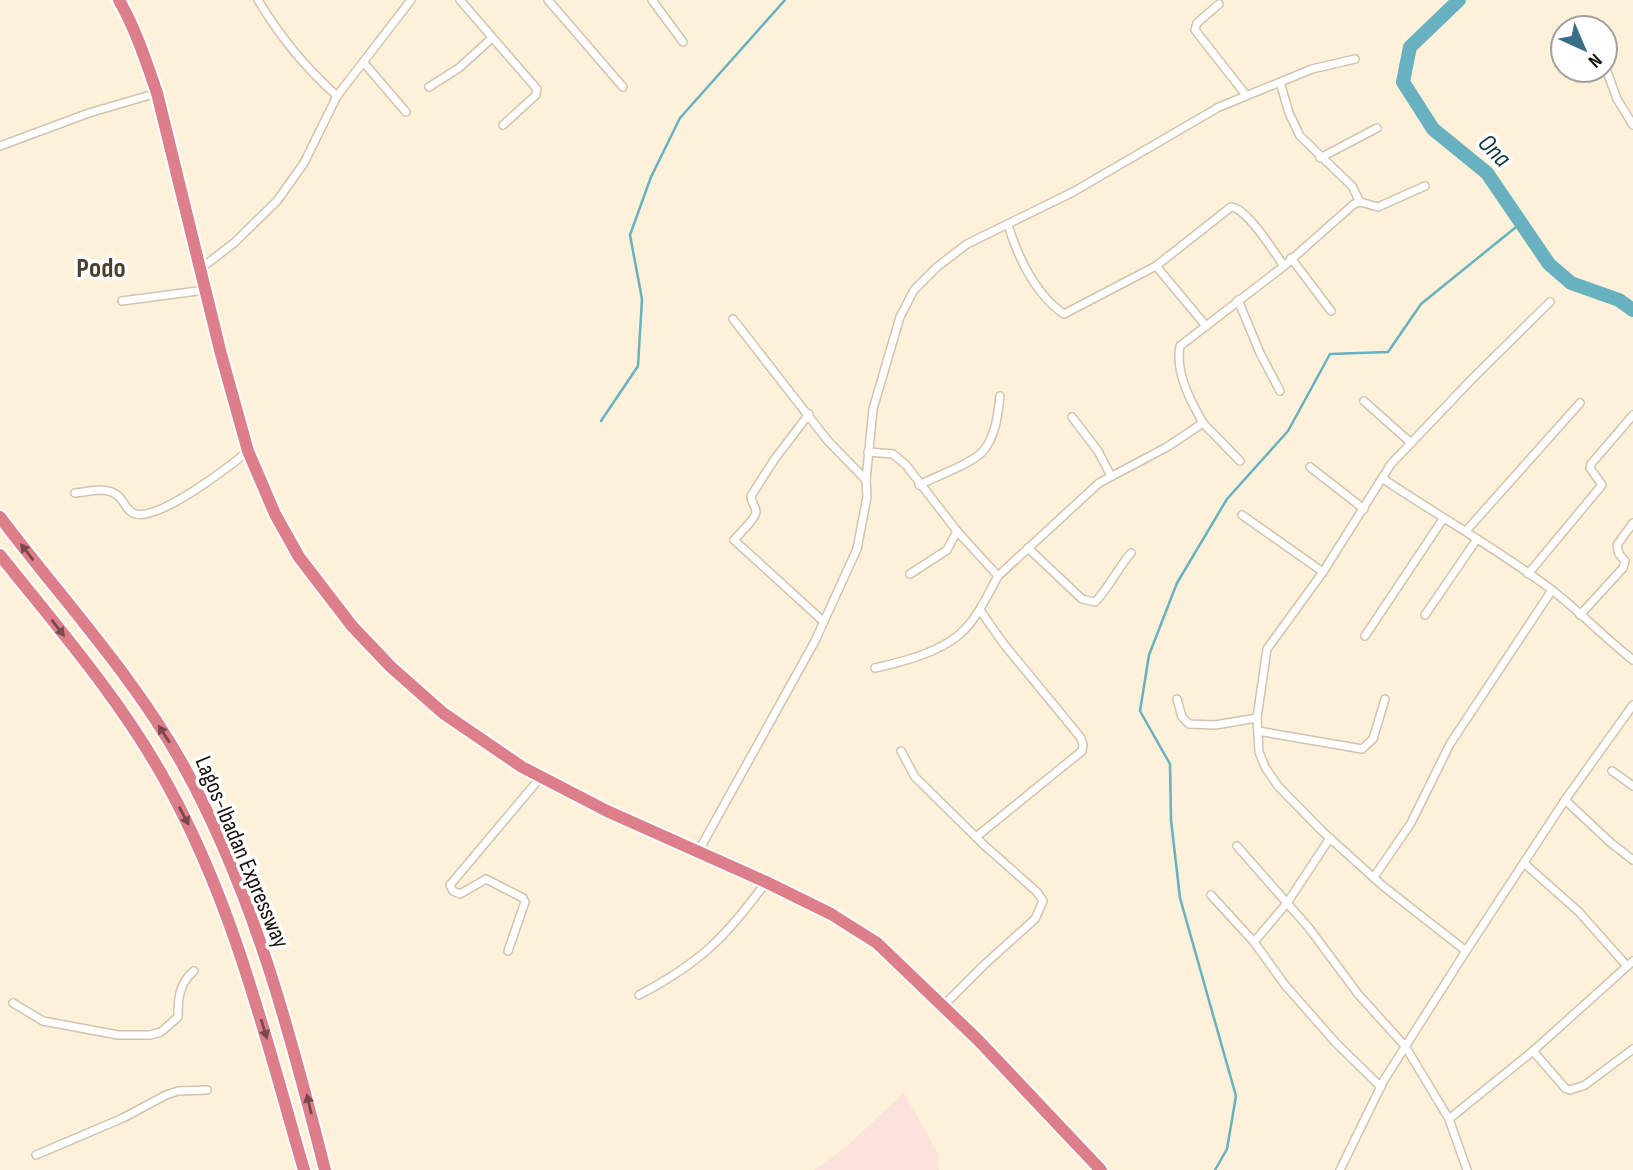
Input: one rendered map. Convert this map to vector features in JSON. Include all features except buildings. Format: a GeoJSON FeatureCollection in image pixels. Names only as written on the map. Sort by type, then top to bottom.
{"type":"FeatureCollection","features":[{"type":"Feature","properties":{"kind":"highway"},"geometry":{"type":"LineString","coordinates":[[119,0],[138,38],[157,93],[199,270],[248,451],[275,514],[299,557],[352,626],[391,667],[443,713],[540,778],[766,882],[831,914],[877,943],[944,1005],[1101,1170]]}},
{"type":"Feature","properties":{"kind":"highway","name":"Lagos-Ibadan Expressway"},"geometry":{"type":"LineString","coordinates":[[0,517],[147,707],[197,791],[237,881],[275,985],[325,1170]]}},
{"type":"Feature","properties":{"kind":"highway","name":"Lagos-Ibadan Expressway"},"geometry":{"type":"LineString","coordinates":[[0,555],[117,706],[165,780],[190,827],[210,869],[239,947],[304,1170]]}},
{"type":"Feature","properties":{"kind":"street"},"geometry":{"type":"LineString","coordinates":[[258,0],[281,37],[307,69],[337,96]]}},
{"type":"Feature","properties":{"kind":"street"},"geometry":{"type":"LineString","coordinates":[[199,270],[234,243],[277,201],[303,163],[337,96],[411,0]]}},
{"type":"Feature","properties":{"kind":"street"},"geometry":{"type":"LineString","coordinates":[[460,0],[537,89],[536,95],[503,125]]}},
{"type":"Feature","properties":{"kind":"street"},"geometry":{"type":"LineString","coordinates":[[548,0],[623,87]]}},
{"type":"Feature","properties":{"kind":"street"},"geometry":{"type":"LineString","coordinates":[[656,1],[683,42]]}},
{"type":"Feature","properties":{"kind":"street"},"geometry":{"type":"LineString","coordinates":[[1219,4],[1197,23],[1195,30],[1246,95]]}},
{"type":"Feature","properties":{"kind":"street"},"geometry":{"type":"LineString","coordinates":[[429,87],[459,68],[492,38]]}},
{"type":"Feature","properties":{"kind":"street"},"geometry":{"type":"LineString","coordinates":[[698,852],[824,622],[857,549],[867,497],[866,480],[873,409],[890,346],[900,317],[914,290],[937,267],[967,244],[1073,192],[1219,107],[1312,69],[1355,59]]}},
{"type":"Feature","properties":{"kind":"street"},"geometry":{"type":"LineString","coordinates":[[364,64],[406,112]]}},
{"type":"Feature","properties":{"kind":"street"},"geometry":{"type":"LineString","coordinates":[[1280,82],[1295,128],[1320,158],[1352,186],[1360,202]]}},
{"type":"Feature","properties":{"kind":"street"},"geometry":{"type":"LineString","coordinates":[[1612,84],[1617,99],[1633,125]]}},
{"type":"Feature","properties":{"kind":"street"},"geometry":{"type":"LineString","coordinates":[[0,146],[89,113],[157,93]]}},
{"type":"Feature","properties":{"kind":"street"},"geometry":{"type":"LineString","coordinates":[[1320,158],[1377,128]]}},
{"type":"Feature","properties":{"kind":"street"},"geometry":{"type":"LineString","coordinates":[[1240,461],[1203,423],[1192,404],[1177,361],[1180,346],[1284,265],[1346,210],[1360,202],[1378,207],[1425,186]]}},
{"type":"Feature","properties":{"kind":"street"},"geometry":{"type":"LineString","coordinates":[[1007,225],[1023,265],[1045,296],[1064,314],[1156,266],[1231,207],[1238,207],[1284,265]]}},
{"type":"Feature","properties":{"kind":"street"},"geometry":{"type":"LineString","coordinates":[[1292,258],[1331,311]]}},
{"type":"Feature","properties":{"kind":"street"},"geometry":{"type":"LineString","coordinates":[[1156,266],[1206,326]]}},
{"type":"Feature","properties":{"kind":"street"},"geometry":{"type":"LineString","coordinates":[[122,301],[205,290]]}},
{"type":"Feature","properties":{"kind":"street"},"geometry":{"type":"LineString","coordinates":[[1238,300],[1260,353],[1280,391]]}},
{"type":"Feature","properties":{"kind":"street"},"geometry":{"type":"LineString","coordinates":[[1465,951],[1330,838],[1271,776],[1259,752],[1257,719],[1267,649],[1323,572],[1382,478],[1473,377],[1550,302]]}},
{"type":"Feature","properties":{"kind":"street"},"geometry":{"type":"LineString","coordinates":[[733,319],[828,441],[866,480]]}},
{"type":"Feature","properties":{"kind":"street"},"geometry":{"type":"LineString","coordinates":[[919,485],[984,450],[997,418],[1000,396]]}},
{"type":"Feature","properties":{"kind":"street"},"geometry":{"type":"LineString","coordinates":[[1364,401],[1411,443]]}},
{"type":"Feature","properties":{"kind":"street"},"geometry":{"type":"LineString","coordinates":[[1466,531],[1580,403]]}},
{"type":"Feature","properties":{"kind":"street"},"geometry":{"type":"LineString","coordinates":[[809,414],[751,496],[756,510],[755,517],[734,540],[824,622]]}},
{"type":"Feature","properties":{"kind":"street"},"geometry":{"type":"LineString","coordinates":[[1528,574],[1602,485],[1590,468],[1591,464],[1633,415]]}},
{"type":"Feature","properties":{"kind":"street"},"geometry":{"type":"LineString","coordinates":[[1072,417],[1098,451],[1111,476]]}},
{"type":"Feature","properties":{"kind":"street"},"geometry":{"type":"LineString","coordinates":[[875,668],[924,654],[959,635],[980,610],[998,576],[1081,497],[1111,476],[1167,447],[1203,423]]}},
{"type":"Feature","properties":{"kind":"street"},"geometry":{"type":"LineString","coordinates":[[75,493],[103,490],[118,495],[130,512],[139,515],[149,513],[218,477],[248,451]]}},
{"type":"Feature","properties":{"kind":"street"},"geometry":{"type":"LineString","coordinates":[[868,452],[893,454],[906,465],[957,531],[998,576]]}},
{"type":"Feature","properties":{"kind":"street"},"geometry":{"type":"LineString","coordinates":[[1310,467],[1364,509]]}},
{"type":"Feature","properties":{"kind":"street"},"geometry":{"type":"LineString","coordinates":[[1382,478],[1552,590],[1632,657]]}},
{"type":"Feature","properties":{"kind":"street"},"geometry":{"type":"LineString","coordinates":[[1242,515],[1323,572]]}},
{"type":"Feature","properties":{"kind":"street"},"geometry":{"type":"LineString","coordinates":[[1365,636],[1443,519]]}},
{"type":"Feature","properties":{"kind":"street"},"geometry":{"type":"LineString","coordinates":[[1580,615],[1623,568],[1625,561],[1619,554],[1617,545],[1633,523]]}},
{"type":"Feature","properties":{"kind":"street"},"geometry":{"type":"LineString","coordinates":[[910,574],[947,550],[957,531]]}},
{"type":"Feature","properties":{"kind":"street"},"geometry":{"type":"LineString","coordinates":[[1425,615],[1477,539]]}},
{"type":"Feature","properties":{"kind":"street"},"geometry":{"type":"LineString","coordinates":[[1028,548],[1082,598],[1091,602],[1100,597],[1115,571],[1131,553]]}},
{"type":"Feature","properties":{"kind":"street"},"geometry":{"type":"LineString","coordinates":[[1374,877],[1411,823],[1450,744],[1552,590]]}},
{"type":"Feature","properties":{"kind":"street"},"geometry":{"type":"LineString","coordinates":[[976,837],[1082,751],[1083,745],[980,610]]}},
{"type":"Feature","properties":{"kind":"street"},"geometry":{"type":"LineString","coordinates":[[1177,699],[1182,717],[1189,724],[1215,725],[1257,719]]}},
{"type":"Feature","properties":{"kind":"street"},"geometry":{"type":"LineString","coordinates":[[1258,731],[1362,748],[1373,739],[1385,699]]}},
{"type":"Feature","properties":{"kind":"street"},"geometry":{"type":"LineString","coordinates":[[1340,1170],[1381,1087],[1405,1046],[1565,800],[1633,705]]}},
{"type":"Feature","properties":{"kind":"street"},"geometry":{"type":"LineString","coordinates":[[901,751],[915,777],[1037,892],[1043,901],[1035,919],[944,1005]]}},
{"type":"Feature","properties":{"kind":"street"},"geometry":{"type":"LineString","coordinates":[[1612,771],[1633,786]]}},
{"type":"Feature","properties":{"kind":"street"},"geometry":{"type":"LineString","coordinates":[[508,951],[523,910],[523,898],[490,879],[482,880],[460,894],[450,889],[450,885],[540,778]]}},
{"type":"Feature","properties":{"kind":"street"},"geometry":{"type":"LineString","coordinates":[[1565,800],[1611,844],[1633,860]]}},
{"type":"Feature","properties":{"kind":"street"},"geometry":{"type":"LineString","coordinates":[[1254,942],[1287,903],[1330,838]]}},
{"type":"Feature","properties":{"kind":"street"},"geometry":{"type":"LineString","coordinates":[[1237,846],[1309,928],[1358,994],[1405,1046],[1449,1119],[1467,1170]]}},
{"type":"Feature","properties":{"kind":"street"},"geometry":{"type":"LineString","coordinates":[[1449,1119],[1533,1051],[1630,963],[1579,912],[1525,864]]}},
{"type":"Feature","properties":{"kind":"street"},"geometry":{"type":"LineString","coordinates":[[639,995],[701,957],[726,934],[766,882]]}},
{"type":"Feature","properties":{"kind":"street"},"geometry":{"type":"LineString","coordinates":[[1211,895],[1254,942],[1285,985],[1336,1043],[1381,1087]]}},
{"type":"Feature","properties":{"kind":"street"},"geometry":{"type":"LineString","coordinates":[[13,1003],[43,1021],[102,1034],[150,1035],[161,1031],[178,1017],[178,995],[187,977],[194,971]]}},
{"type":"Feature","properties":{"kind":"street"},"geometry":{"type":"LineString","coordinates":[[1533,1051],[1565,1088],[1570,1090],[1585,1085],[1633,1049]]}},
{"type":"Feature","properties":{"kind":"street"},"geometry":{"type":"LineString","coordinates":[[36,1155],[123,1118],[166,1094],[207,1090]]}},
{"type":"Feature","properties":{"kind":"shaded area"},"geometry":{"type":"Polygon","coordinates":[[[904,1093],[938,1153],[939,1170],[814,1170],[839,1153],[904,1093]]]}},
{"type":"Feature","properties":{"kind":"waterway"},"geometry":{"type":"LineString","coordinates":[[601,421],[638,366],[642,299],[630,235],[651,177],[680,118],[785,0]]}},
{"type":"Feature","properties":{"kind":"waterway","name":"Ona"},"geometry":{"type":"LineString","coordinates":[[1459,0],[1410,47],[1403,82],[1433,129],[1487,173],[1549,264],[1571,283],[1619,300],[1633,310]]}},
{"type":"Feature","properties":{"kind":"waterway"},"geometry":{"type":"LineString","coordinates":[[1215,1170],[1227,1149],[1236,1096],[1180,898],[1171,820],[1170,764],[1140,711],[1149,655],[1177,583],[1227,499],[1288,431],[1330,354],[1388,352],[1421,304],[1521,223]]}},
{"type":"Feature","properties":{"kind":"district","name":"Podo"},"geometry":{"type":"Point","coordinates":[101,268]}}]}
